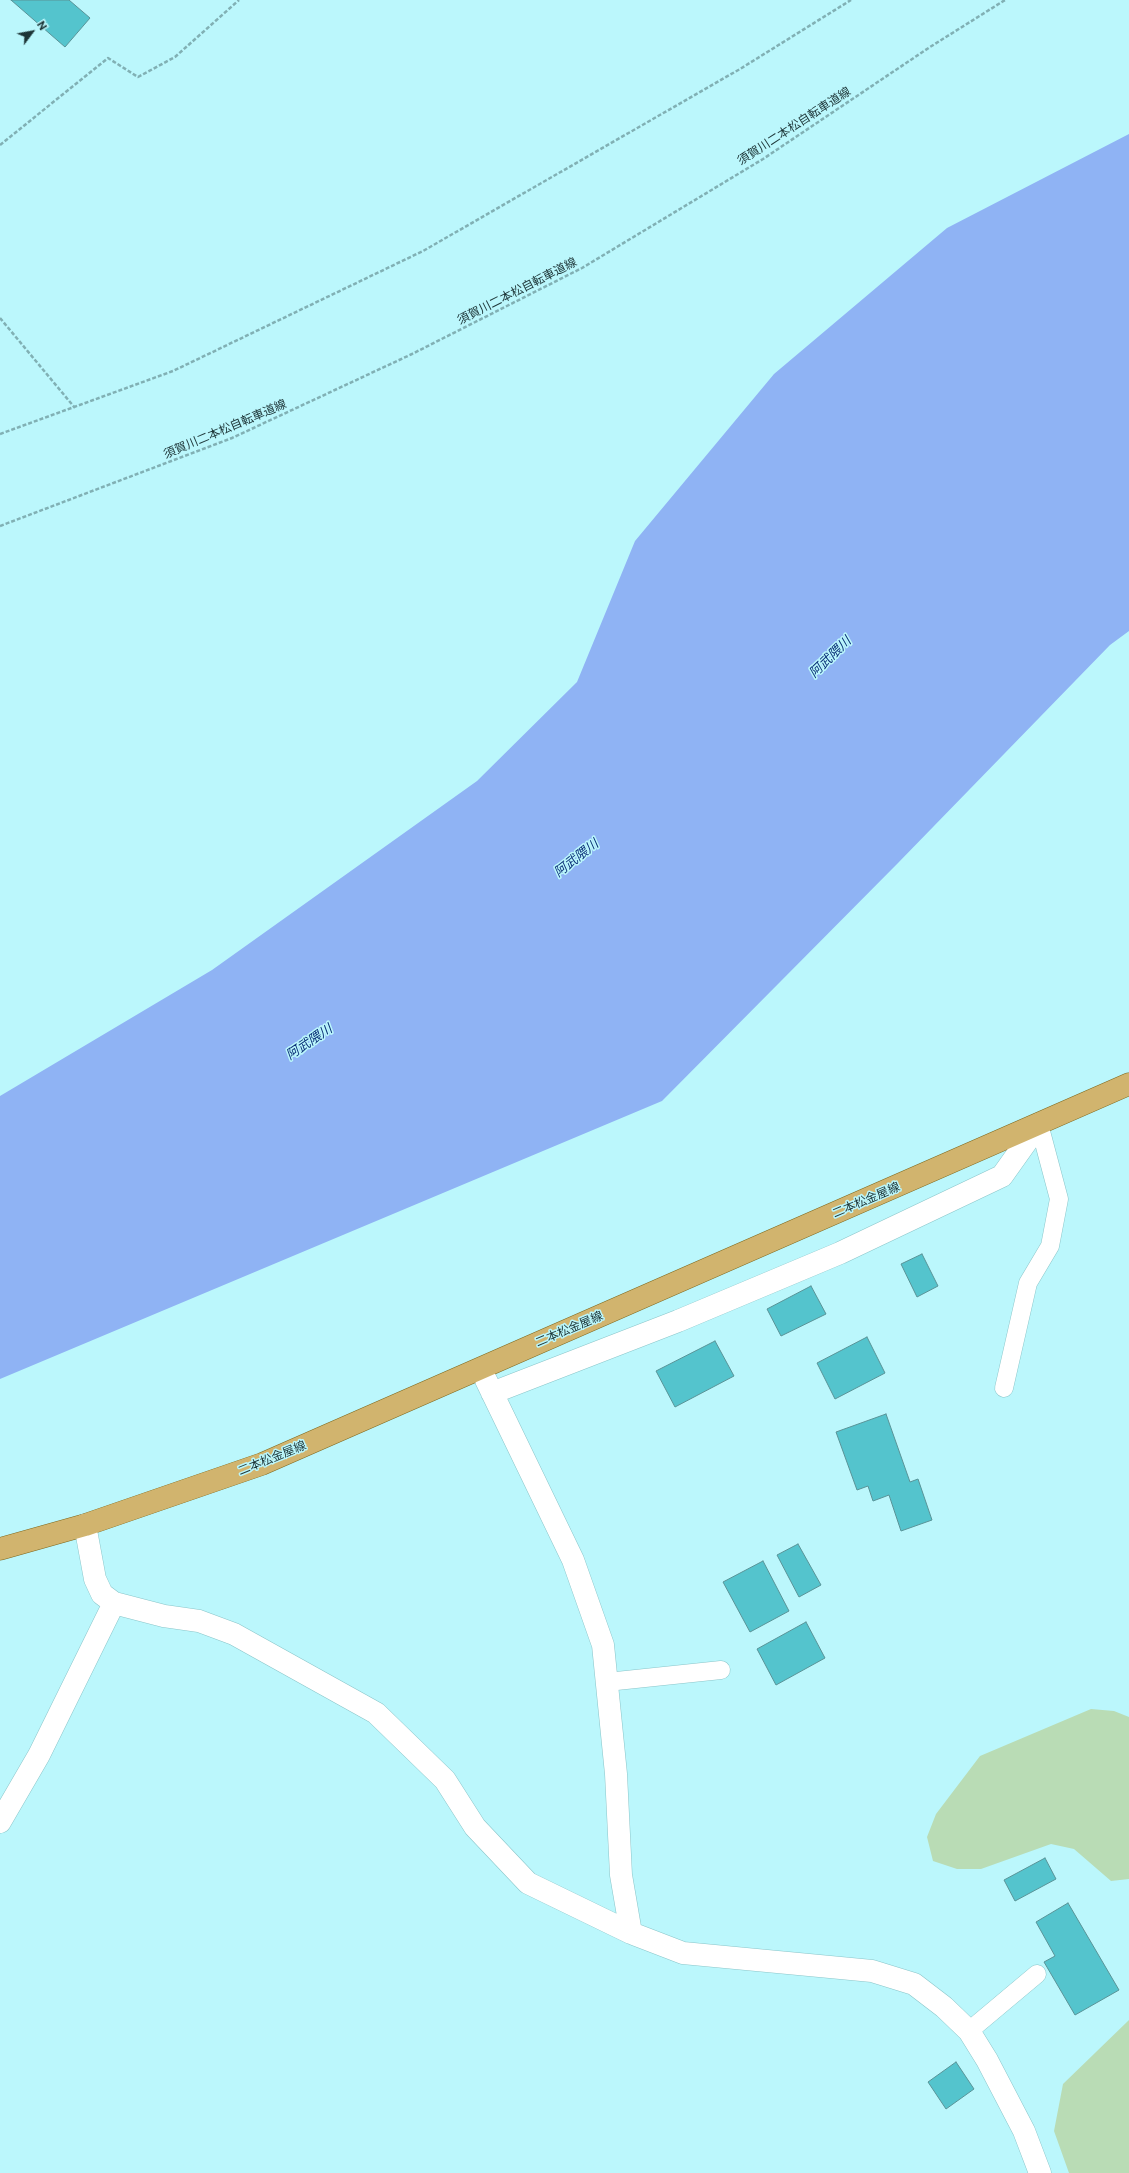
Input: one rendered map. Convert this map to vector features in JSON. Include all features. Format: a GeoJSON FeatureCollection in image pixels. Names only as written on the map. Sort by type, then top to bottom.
{"type":"FeatureCollection","features":[{"type":"Feature","properties":{"kind":"main road","name":"二本松金屋線"},"geometry":{"type":"LineString","coordinates":[[0,1549],[85,1525],[262,1464],[1129,1084]]}},
{"type":"Feature","properties":{"kind":"street"},"geometry":{"type":"LineString","coordinates":[[492,1393],[678,1321],[840,1253],[1002,1176],[1039,1124]]}},
{"type":"Feature","properties":{"kind":"street"},"geometry":{"type":"LineString","coordinates":[[481,1367],[492,1393],[573,1560],[603,1645],[616,1774],[621,1875],[631,1933]]}},
{"type":"Feature","properties":{"kind":"street"},"geometry":{"type":"LineString","coordinates":[[85,1525],[96,1579],[102,1594],[114,1603],[164,1616],[198,1621],[234,1634],[376,1713],[445,1780],[475,1827],[528,1883],[631,1933],[683,1953],[872,1970],[914,1984],[944,2007],[969,2031],[987,2060],[1024,2131],[1040,2173]]}},
{"type":"Feature","properties":{"kind":"street"},"geometry":{"type":"LineString","coordinates":[[0,1822],[39,1755],[114,1603]]}},
{"type":"Feature","properties":{"kind":"lane"},"geometry":{"type":"LineString","coordinates":[[1004,1388],[1028,1283],[1050,1246],[1059,1200],[1039,1124]]}},
{"type":"Feature","properties":{"kind":"lane"},"geometry":{"type":"LineString","coordinates":[[607,1682],[721,1670]]}},
{"type":"Feature","properties":{"kind":"lane"},"geometry":{"type":"LineString","coordinates":[[969,2031],[1036,1974]]}},
{"type":"Feature","properties":{"kind":"path"},"geometry":{"type":"LineString","coordinates":[[0,145],[108,58],[138,77],[175,57],[239,0]]}},
{"type":"Feature","properties":{"kind":"path"},"geometry":{"type":"LineString","coordinates":[[0,434],[174,371],[423,250],[740,69],[851,0]]}},
{"type":"Feature","properties":{"kind":"path","name":"須賀川二本松自転車道線"},"geometry":{"type":"LineString","coordinates":[[0,526],[232,438],[412,354],[582,268],[763,159],[930,47],[1005,0]]}},
{"type":"Feature","properties":{"kind":"path"},"geometry":{"type":"LineString","coordinates":[[0,318],[75,408]]}},
{"type":"Feature","properties":{"kind":"green space"},"geometry":{"type":"Polygon","coordinates":[[[1091,1709],[1114,1711],[1129,1717],[1129,1879],[1111,1881],[1074,1849],[1051,1844],[981,1869],[957,1869],[933,1861],[927,1837],[936,1814],[980,1756],[1091,1709]]]}},
{"type":"Feature","properties":{"kind":"green space"},"geometry":{"type":"Polygon","coordinates":[[[1129,2020],[1129,2173],[1069,2173],[1054,2131],[1063,2084],[1129,2020]]]}},
{"type":"Feature","properties":{"kind":"water","name":"阿武隈川"},"geometry":{"type":"Polygon","coordinates":[[[1129,134],[1129,631],[1110,645],[898,863],[662,1101],[0,1379],[0,1096],[212,970],[477,781],[577,682],[635,541],[774,374],[947,228],[1129,134]]]}},
{"type":"Feature","properties":{"kind":"building"},"geometry":{"type":"Polygon","coordinates":[[[11,0],[69,0],[90,18],[65,47],[11,0]]]}},
{"type":"Feature","properties":{"kind":"building"},"geometry":{"type":"Polygon","coordinates":[[[922,1254],[938,1286],[917,1297],[901,1264],[922,1254]]]}},
{"type":"Feature","properties":{"kind":"building"},"geometry":{"type":"Polygon","coordinates":[[[811,1286],[826,1314],[781,1336],[767,1309],[811,1286]]]}},
{"type":"Feature","properties":{"kind":"building"},"geometry":{"type":"Polygon","coordinates":[[[867,1337],[885,1373],[835,1399],[817,1363],[867,1337]]]}},
{"type":"Feature","properties":{"kind":"building"},"geometry":{"type":"Polygon","coordinates":[[[715,1341],[734,1376],[675,1407],[656,1371],[715,1341]]]}},
{"type":"Feature","properties":{"kind":"building"},"geometry":{"type":"Polygon","coordinates":[[[886,1414],[910,1482],[918,1479],[932,1520],[901,1531],[889,1495],[873,1501],[868,1486],[857,1490],[836,1432],[886,1414]]]}},
{"type":"Feature","properties":{"kind":"building"},"geometry":{"type":"Polygon","coordinates":[[[798,1544],[821,1585],[799,1597],[777,1555],[798,1544]]]}},
{"type":"Feature","properties":{"kind":"building"},"geometry":{"type":"Polygon","coordinates":[[[763,1561],[789,1611],[750,1632],[723,1582],[763,1561]]]}},
{"type":"Feature","properties":{"kind":"building"},"geometry":{"type":"Polygon","coordinates":[[[806,1622],[825,1658],[776,1685],[757,1649],[806,1622]]]}},
{"type":"Feature","properties":{"kind":"building"},"geometry":{"type":"Polygon","coordinates":[[[1045,1858],[1056,1879],[1015,1901],[1004,1880],[1045,1858]]]}},
{"type":"Feature","properties":{"kind":"building"},"geometry":{"type":"Polygon","coordinates":[[[1068,1903],[1119,1990],[1075,2015],[1044,1962],[1055,1956],[1036,1922],[1068,1903]]]}},
{"type":"Feature","properties":{"kind":"building"},"geometry":{"type":"Polygon","coordinates":[[[956,2062],[974,2089],[946,2109],[928,2082],[956,2062]]]}}]}
